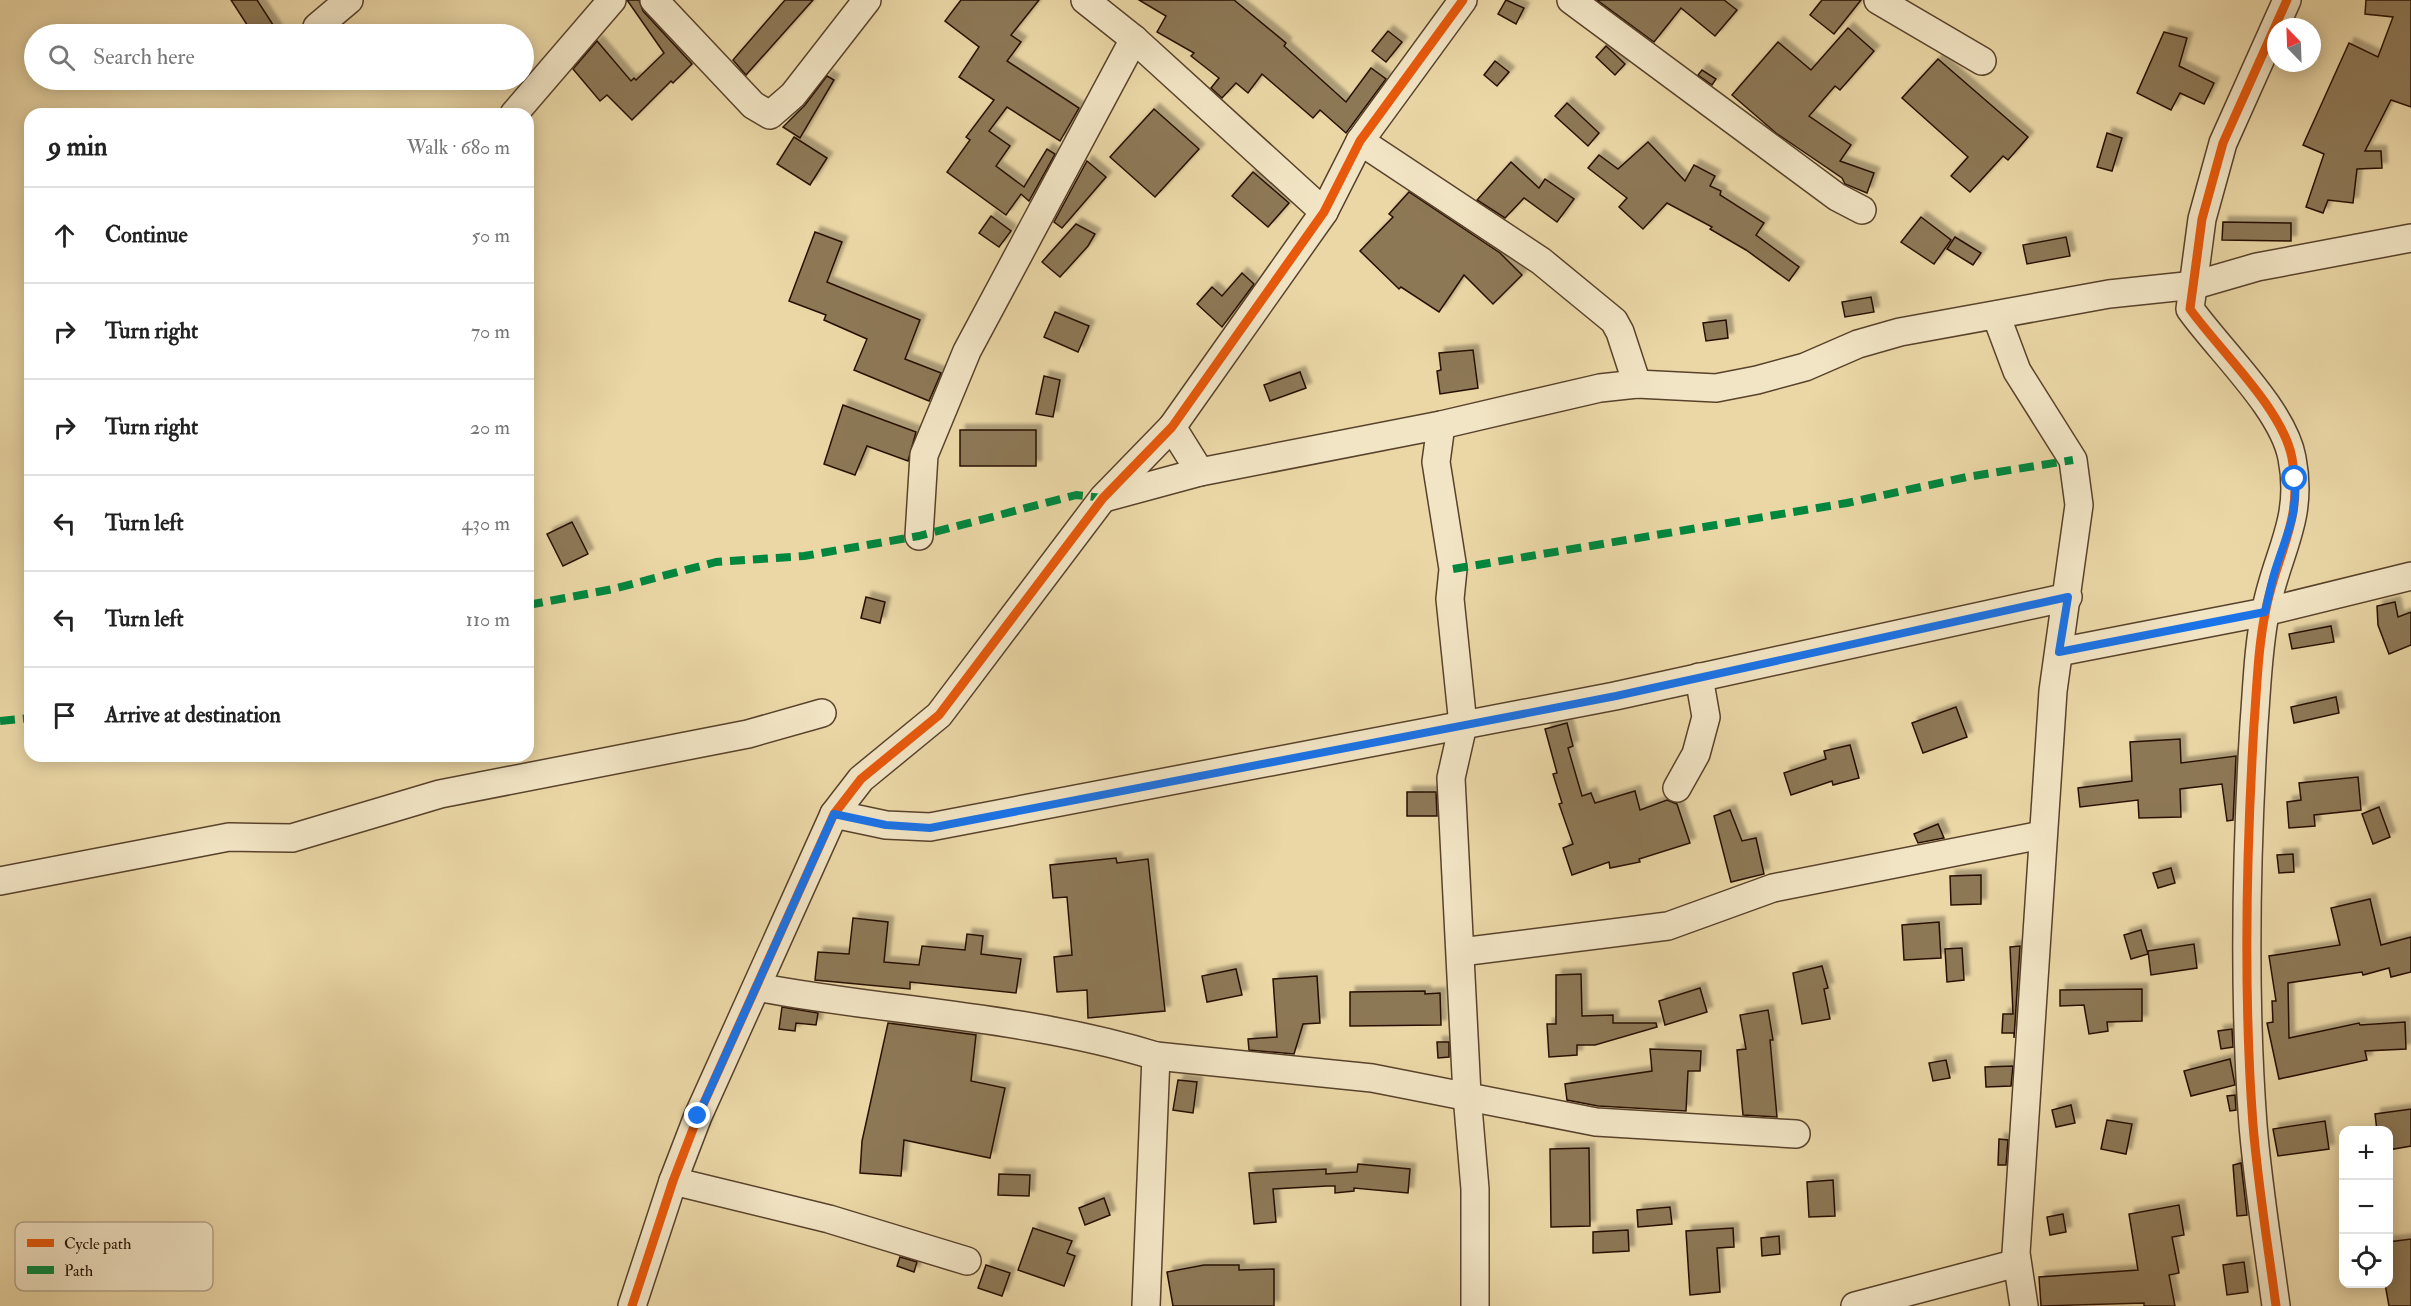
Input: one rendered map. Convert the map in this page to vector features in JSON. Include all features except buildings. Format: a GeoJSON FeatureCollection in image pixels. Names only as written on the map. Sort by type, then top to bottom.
{"type":"FeatureCollection","features":[{"type":"Feature","properties":{"kind":"street"},"geometry":{"type":"LineString","coordinates":[[321,24],[349,0]]}},
{"type":"Feature","properties":{"kind":"street"},"geometry":{"type":"LineString","coordinates":[[519,108],[612,0]]}},
{"type":"Feature","properties":{"kind":"street"},"geometry":{"type":"LineString","coordinates":[[654,0],[753,105],[770,115],[793,95],[867,0]]}},
{"type":"Feature","properties":{"kind":"street"},"geometry":{"type":"LineString","coordinates":[[1085,0],[1134,39],[1324,212]]}},
{"type":"Feature","properties":{"kind":"street"},"geometry":{"type":"LineString","coordinates":[[632,1306],[673,1181],[698,1116],[757,987],[814,853],[834,814],[861,779],[939,715],[1103,498],[1172,427],[1324,212],[1360,141],[1463,0]]}},
{"type":"Feature","properties":{"kind":"street"},"geometry":{"type":"LineString","coordinates":[[1571,0],[1837,197],[1862,210]]}},
{"type":"Feature","properties":{"kind":"street"},"geometry":{"type":"LineString","coordinates":[[1878,0],[1982,61]]}},
{"type":"Feature","properties":{"kind":"street"},"geometry":{"type":"LineString","coordinates":[[2276,1306],[2253,1125],[2245,908],[2254,721],[2265,612],[2275,570],[2292,525],[2296,500],[2292,456],[2287,437],[2270,409],[2190,309],[2202,219],[2223,143],[2287,0]]}},
{"type":"Feature","properties":{"kind":"street"},"geometry":{"type":"LineString","coordinates":[[919,536],[924,455],[967,351],[1134,39]]}},
{"type":"Feature","properties":{"kind":"street"},"geometry":{"type":"LineString","coordinates":[[1360,141],[1541,261],[1614,321],[1620,332],[1636,384]]}},
{"type":"Feature","properties":{"kind":"street"},"geometry":{"type":"LineString","coordinates":[[1103,498],[1200,472],[1441,425],[1600,388],[1636,384],[1716,388],[1757,380],[1805,367],[1858,344],[1900,332],[2109,294],[2195,285],[2257,267],[2411,238]]}},
{"type":"Feature","properties":{"kind":"street"},"geometry":{"type":"LineString","coordinates":[[1996,315],[2017,370],[2073,460],[2079,505],[2068,597],[2053,691],[2042,835],[2017,1263],[2024,1306]]}},
{"type":"Feature","properties":{"kind":"street"},"geometry":{"type":"LineString","coordinates":[[1441,425],[1436,462],[1453,568],[1450,599],[1463,725],[1451,778],[1467,1095],[1475,1189],[1475,1306]]}},
{"type":"Feature","properties":{"kind":"street"},"geometry":{"type":"LineString","coordinates":[[1172,427],[1200,472]]}},
{"type":"Feature","properties":{"kind":"street"},"geometry":{"type":"LineString","coordinates":[[2059,652],[2265,612],[2411,576]]}},
{"type":"Feature","properties":{"kind":"street"},"geometry":{"type":"LineString","coordinates":[[834,814],[886,825],[930,828],[1463,725],[1915,633],[2068,597]]}},
{"type":"Feature","properties":{"kind":"street"},"geometry":{"type":"LineString","coordinates":[[1677,788],[1696,754],[1706,717],[1699,677]]}},
{"type":"Feature","properties":{"kind":"street"},"geometry":{"type":"LineString","coordinates":[[0,881],[229,837],[292,838],[440,794],[748,734],[822,713]]}},
{"type":"Feature","properties":{"kind":"street"},"geometry":{"type":"LineString","coordinates":[[1461,952],[1668,926],[1773,888],[2042,835]]}},
{"type":"Feature","properties":{"kind":"street"},"geometry":{"type":"LineString","coordinates":[[757,987],[966,1017],[1122,1045],[1156,1056],[1372,1078],[1596,1122],[1796,1134]]}},
{"type":"Feature","properties":{"kind":"street"},"geometry":{"type":"LineString","coordinates":[[1146,1306],[1156,1056]]}},
{"type":"Feature","properties":{"kind":"street"},"geometry":{"type":"LineString","coordinates":[[673,1181],[829,1219],[967,1261]]}},
{"type":"Feature","properties":{"kind":"street"},"geometry":{"type":"LineString","coordinates":[[1855,1306],[2017,1263]]}},
{"type":"Feature","properties":{"kind":"marked path"},"geometry":{"type":"LineString","coordinates":[[1453,569],[1847,503],[1967,477],[2073,460]]}},
{"type":"Feature","properties":{"kind":"marked path"},"geometry":{"type":"LineString","coordinates":[[534,604],[613,589],[716,562],[804,556],[919,536],[1076,495],[1103,498]]}},
{"type":"Feature","properties":{"kind":"marked path"},"geometry":{"type":"LineString","coordinates":[[0,721],[24,719]]}},
{"type":"Feature","properties":{"kind":"cycle path"},"geometry":{"type":"LineString","coordinates":[[632,1306],[673,1181],[698,1116],[834,814],[861,779],[939,715],[1103,498],[1172,427],[1324,212],[1360,141],[1463,0]]}},
{"type":"Feature","properties":{"kind":"cycle path"},"geometry":{"type":"LineString","coordinates":[[2276,1306],[2260,1193],[2250,1075],[2247,974],[2249,824],[2261,637],[2271,589],[2292,518],[2295,480],[2286,439],[2276,420],[2248,380],[2190,309],[2202,219],[2223,143],[2287,0]]}},
{"type":"Feature","properties":{"kind":"route"},"geometry":{"type":"LineString","coordinates":[[698,1116],[798,895],[814,853],[834,814],[886,825],[930,828],[1616,696],[1915,633],[2068,597],[2059,652],[2265,612],[2275,570],[2292,525],[2296,500],[2295,479]]}}]}
